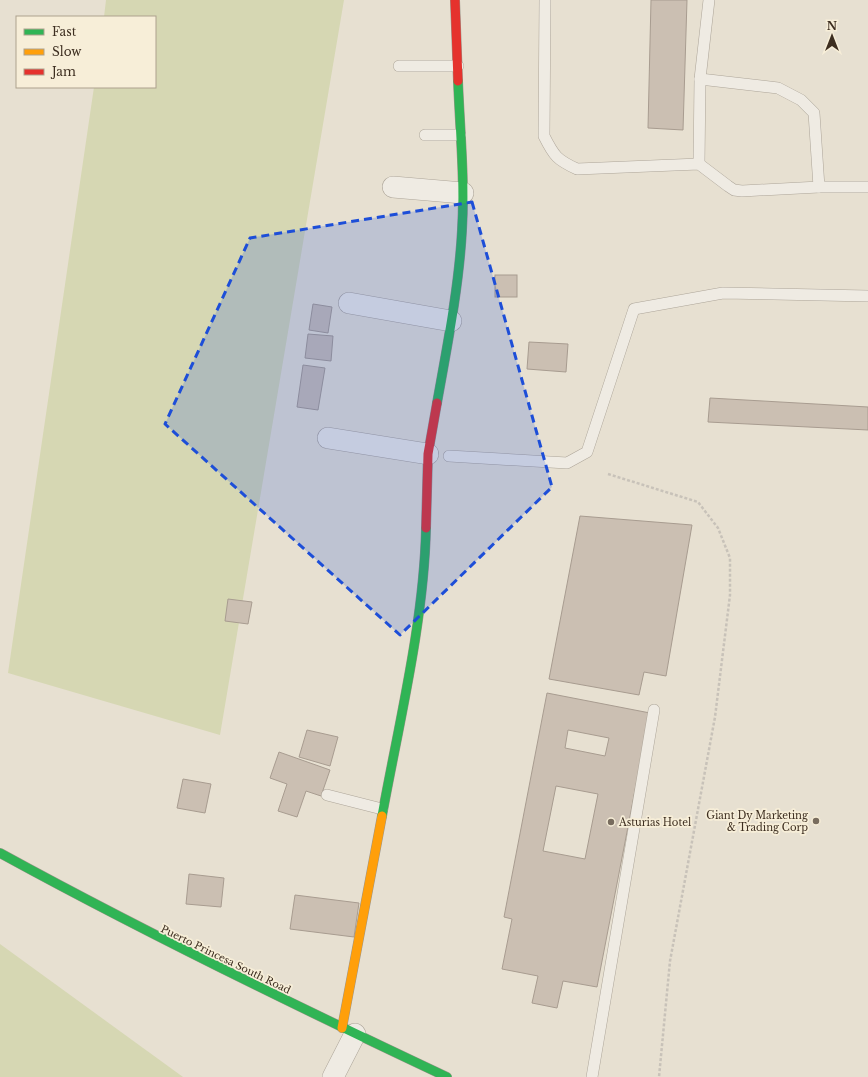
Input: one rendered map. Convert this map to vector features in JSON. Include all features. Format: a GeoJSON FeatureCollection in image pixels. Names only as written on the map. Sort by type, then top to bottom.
{"type":"FeatureCollection","features":[{"type":"Feature","properties":{"kind":"street"},"geometry":{"type":"LineString","coordinates":[[333,1077],[349,1031],[382,809],[406,687],[424,568],[428,454],[451,321],[462,232],[463,193],[455,0]]}},
{"type":"Feature","properties":{"kind":"street"},"geometry":{"type":"LineString","coordinates":[[393,187],[463,193]]}},
{"type":"Feature","properties":{"kind":"street"},"geometry":{"type":"LineString","coordinates":[[349,302],[451,321]]}},
{"type":"Feature","properties":{"kind":"street"},"geometry":{"type":"LineString","coordinates":[[328,438],[428,454]]}},
{"type":"Feature","properties":{"kind":"street","name":"Puerto Princesa South Road"},"geometry":{"type":"LineString","coordinates":[[0,853],[100,908],[349,1031],[446,1077]]}},
{"type":"Feature","properties":{"kind":"lane"},"geometry":{"type":"LineString","coordinates":[[545,0],[544,136],[551,150],[560,161],[577,169],[699,164],[734,190],[868,187]]}},
{"type":"Feature","properties":{"kind":"lane"},"geometry":{"type":"LineString","coordinates":[[699,164],[700,79],[709,0]]}},
{"type":"Feature","properties":{"kind":"lane"},"geometry":{"type":"LineString","coordinates":[[399,66],[458,66]]}},
{"type":"Feature","properties":{"kind":"lane"},"geometry":{"type":"LineString","coordinates":[[700,79],[778,88],[802,100],[814,113],[819,187]]}},
{"type":"Feature","properties":{"kind":"lane"},"geometry":{"type":"LineString","coordinates":[[425,135],[460,135]]}},
{"type":"Feature","properties":{"kind":"lane"},"geometry":{"type":"LineString","coordinates":[[449,456],[567,463],[588,452],[634,309],[723,293],[868,296]]}},
{"type":"Feature","properties":{"kind":"lane"},"geometry":{"type":"LineString","coordinates":[[592,1077],[654,710]]}},
{"type":"Feature","properties":{"kind":"lane"},"geometry":{"type":"LineString","coordinates":[[327,795],[382,809]]}},
{"type":"Feature","properties":{"kind":"path"},"geometry":{"type":"LineString","coordinates":[[608,474],[698,502],[718,528],[730,558],[730,595],[715,717],[670,961],[659,1077]]}},
{"type":"Feature","properties":{"kind":"highlighted area"},"geometry":{"type":"Polygon","coordinates":[[[472,202],[552,487],[400,635],[165,424],[250,238],[472,202]]]}},
{"type":"Feature","properties":{"kind":"green space"},"geometry":{"type":"Polygon","coordinates":[[[106,0],[344,0],[220,735],[8,673],[94,88],[156,88],[156,16],[104,16],[106,0]]]}},
{"type":"Feature","properties":{"kind":"green space"},"geometry":{"type":"Polygon","coordinates":[[[0,944],[183,1077],[0,1077],[0,944]]]}},
{"type":"Feature","properties":{"kind":"building"},"geometry":{"type":"Polygon","coordinates":[[[651,0],[687,0],[683,130],[648,128],[651,0]]]}},
{"type":"Feature","properties":{"kind":"building"},"geometry":{"type":"Polygon","coordinates":[[[495,275],[517,275],[517,297],[495,297],[495,275]]]}},
{"type":"Feature","properties":{"kind":"building"},"geometry":{"type":"Polygon","coordinates":[[[313,304],[332,307],[328,333],[309,330],[313,304]]]}},
{"type":"Feature","properties":{"kind":"building"},"geometry":{"type":"Polygon","coordinates":[[[308,334],[333,336],[331,361],[305,358],[308,334]]]}},
{"type":"Feature","properties":{"kind":"building"},"geometry":{"type":"Polygon","coordinates":[[[529,342],[568,344],[566,372],[527,369],[529,342]]]}},
{"type":"Feature","properties":{"kind":"building"},"geometry":{"type":"Polygon","coordinates":[[[303,365],[325,368],[318,410],[297,407],[303,365]]]}},
{"type":"Feature","properties":{"kind":"building"},"geometry":{"type":"Polygon","coordinates":[[[710,398],[868,407],[868,430],[708,422],[710,398]]]}},
{"type":"Feature","properties":{"kind":"building"},"geometry":{"type":"Polygon","coordinates":[[[580,516],[692,525],[666,676],[644,672],[639,695],[549,679],[580,516]]]}},
{"type":"Feature","properties":{"kind":"building"},"geometry":{"type":"Polygon","coordinates":[[[228,599],[252,602],[248,624],[225,621],[228,599]]]}},
{"type":"Feature","properties":{"kind":"building","name":"Asturias Hotel"},"geometry":{"type":"Polygon","coordinates":[[[547,693],[650,713],[597,987],[563,981],[557,1008],[532,1003],[538,976],[502,969],[512,919],[504,917],[547,693]],[[568,730],[565,748],[605,756],[609,738],[568,730]],[[556,786],[543,851],[585,859],[598,794],[556,786]]]}},
{"type":"Feature","properties":{"kind":"building"},"geometry":{"type":"Polygon","coordinates":[[[307,730],[338,737],[330,766],[299,757],[307,730]]]}},
{"type":"Feature","properties":{"kind":"building"},"geometry":{"type":"Polygon","coordinates":[[[279,752],[330,770],[321,796],[306,791],[297,817],[278,811],[287,784],[270,778],[279,752]]]}},
{"type":"Feature","properties":{"kind":"building"},"geometry":{"type":"Polygon","coordinates":[[[183,779],[211,784],[205,813],[177,808],[183,779]]]}},
{"type":"Feature","properties":{"kind":"building"},"geometry":{"type":"Polygon","coordinates":[[[189,874],[224,878],[221,907],[186,904],[189,874]]]}},
{"type":"Feature","properties":{"kind":"building"},"geometry":{"type":"Polygon","coordinates":[[[295,895],[359,903],[354,937],[290,929],[295,895]]]}},
{"type":"Feature","properties":{"kind":"traffic: fast"},"geometry":{"type":"LineString","coordinates":[[437,403],[449,339],[462,230],[463,175],[458,81]]}},
{"type":"Feature","properties":{"kind":"traffic: fast"},"geometry":{"type":"LineString","coordinates":[[382,816],[416,636],[421,600],[426,528]]}},
{"type":"Feature","properties":{"kind":"traffic: fast"},"geometry":{"type":"LineString","coordinates":[[0,853],[110,912],[447,1077]]}},
{"type":"Feature","properties":{"kind":"traffic: slow"},"geometry":{"type":"LineString","coordinates":[[342,1028],[382,816]]}},
{"type":"Feature","properties":{"kind":"traffic: jam"},"geometry":{"type":"LineString","coordinates":[[455,0],[458,81]]}},
{"type":"Feature","properties":{"kind":"traffic: jam"},"geometry":{"type":"LineString","coordinates":[[426,528],[428,454],[437,403]]}},
{"type":"Feature","properties":{"kind":"place","name":"Giant Dy Marketing & Trading Corp"},"geometry":{"type":"Point","coordinates":[816,821]}},
{"type":"Feature","properties":{"kind":"place","name":"Asturias Hotel"},"geometry":{"type":"Point","coordinates":[611,822]}}]}
